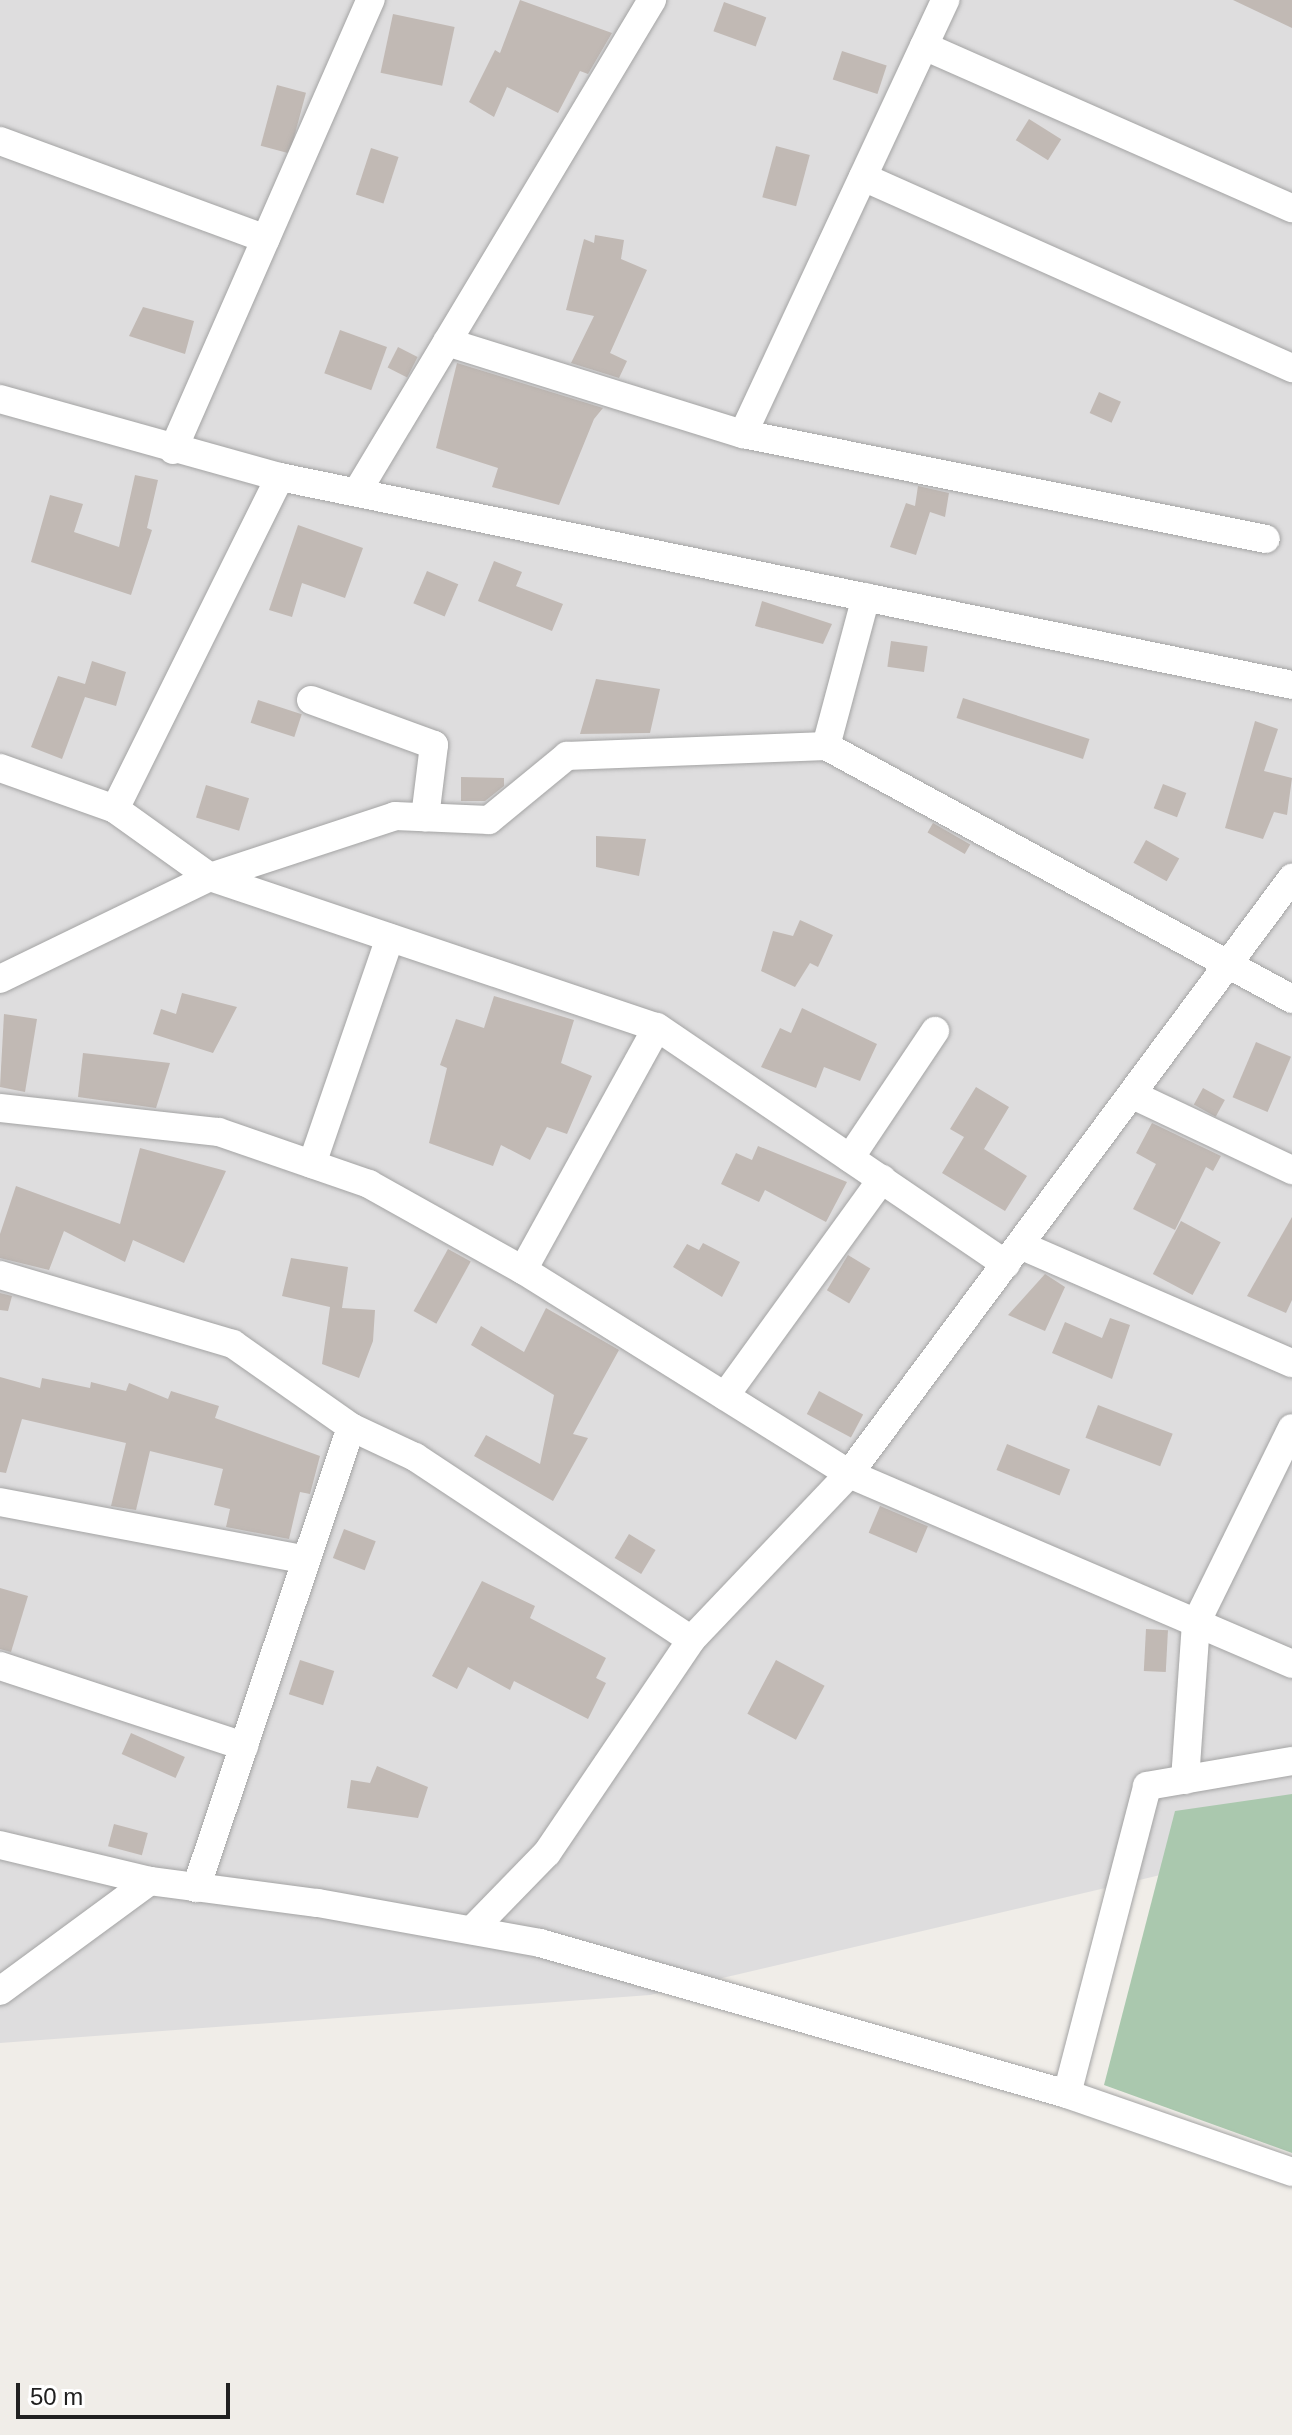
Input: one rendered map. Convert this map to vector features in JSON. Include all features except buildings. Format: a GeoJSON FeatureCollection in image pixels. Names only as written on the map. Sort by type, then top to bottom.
{"type":"FeatureCollection","features":[{"type":"Feature","properties":{"kind":"street"},"geometry":{"type":"LineString","coordinates":[[173,450],[371,0]]}},
{"type":"Feature","properties":{"kind":"street"},"geometry":{"type":"LineString","coordinates":[[357,492],[652,0]]}},
{"type":"Feature","properties":{"kind":"street"},"geometry":{"type":"LineString","coordinates":[[743,434],[945,0]]}},
{"type":"Feature","properties":{"kind":"street"},"geometry":{"type":"LineString","coordinates":[[924,46],[1292,208]]}},
{"type":"Feature","properties":{"kind":"street"},"geometry":{"type":"LineString","coordinates":[[0,141],[266,239]]}},
{"type":"Feature","properties":{"kind":"street"},"geometry":{"type":"LineString","coordinates":[[863,177],[1292,368]]}},
{"type":"Feature","properties":{"kind":"street"},"geometry":{"type":"LineString","coordinates":[[447,342],[743,434],[1266,539]]}},
{"type":"Feature","properties":{"kind":"street"},"geometry":{"type":"LineString","coordinates":[[0,399],[173,450],[280,477],[1292,685]]}},
{"type":"Feature","properties":{"kind":"street"},"geometry":{"type":"LineString","coordinates":[[115,809],[280,477]]}},
{"type":"Feature","properties":{"kind":"street"},"geometry":{"type":"LineString","coordinates":[[826,746],[866,597]]}},
{"type":"Feature","properties":{"kind":"street"},"geometry":{"type":"LineString","coordinates":[[311,700],[434,745],[425,817]]}},
{"type":"Feature","properties":{"kind":"street"},"geometry":{"type":"LineString","coordinates":[[0,979],[210,877],[395,816],[489,820],[567,756],[826,746],[1292,999]]}},
{"type":"Feature","properties":{"kind":"street"},"geometry":{"type":"LineString","coordinates":[[0,768],[115,809],[210,877],[657,1027],[882,1179],[1013,1254],[1292,1363]]}},
{"type":"Feature","properties":{"kind":"street"},"geometry":{"type":"LineString","coordinates":[[472,1930],[547,1853],[691,1640],[849,1474],[1230,966],[1292,878]]}},
{"type":"Feature","properties":{"kind":"street"},"geometry":{"type":"LineString","coordinates":[[312,1164],[390,938]]}},
{"type":"Feature","properties":{"kind":"street"},"geometry":{"type":"LineString","coordinates":[[523,1270],[657,1027]]}},
{"type":"Feature","properties":{"kind":"street"},"geometry":{"type":"LineString","coordinates":[[850,1158],[935,1031]]}},
{"type":"Feature","properties":{"kind":"street"},"geometry":{"type":"LineString","coordinates":[[1133,1095],[1292,1170]]}},
{"type":"Feature","properties":{"kind":"street"},"geometry":{"type":"LineString","coordinates":[[0,1108],[219,1132],[369,1184],[523,1270],[849,1474],[1292,1664]]}},
{"type":"Feature","properties":{"kind":"street"},"geometry":{"type":"LineString","coordinates":[[725,1396],[882,1179]]}},
{"type":"Feature","properties":{"kind":"street"},"geometry":{"type":"LineString","coordinates":[[0,1275],[233,1344],[351,1427],[415,1457],[691,1640]]}},
{"type":"Feature","properties":{"kind":"street"},"geometry":{"type":"LineString","coordinates":[[196,1888],[351,1427]]}},
{"type":"Feature","properties":{"kind":"street"},"geometry":{"type":"LineString","coordinates":[[1185,1780],[1196,1623],[1284,1464],[1292,1428]]}},
{"type":"Feature","properties":{"kind":"street"},"geometry":{"type":"LineString","coordinates":[[0,1502],[306,1560]]}},
{"type":"Feature","properties":{"kind":"street"},"geometry":{"type":"LineString","coordinates":[[0,1666],[244,1746]]}},
{"type":"Feature","properties":{"kind":"street"},"geometry":{"type":"LineString","coordinates":[[1067,2094],[1147,1786],[1292,1761]]}},
{"type":"Feature","properties":{"kind":"street"},"geometry":{"type":"LineString","coordinates":[[0,1845],[150,1881],[540,1943],[1067,2094],[1292,2172]]}},
{"type":"Feature","properties":{"kind":"street"},"geometry":{"type":"LineString","coordinates":[[0,1991],[150,1881]]}},
{"type":"Feature","properties":{"kind":"shaded area"},"geometry":{"type":"Polygon","coordinates":[[[0,0],[1292,0],[1292,1844],[650,1995],[0,2043],[0,0]]]}},
{"type":"Feature","properties":{"kind":"green space"},"geometry":{"type":"Polygon","coordinates":[[[1292,1794],[1292,2153],[1104,2085],[1175,1811],[1292,1794]]]}}]}
